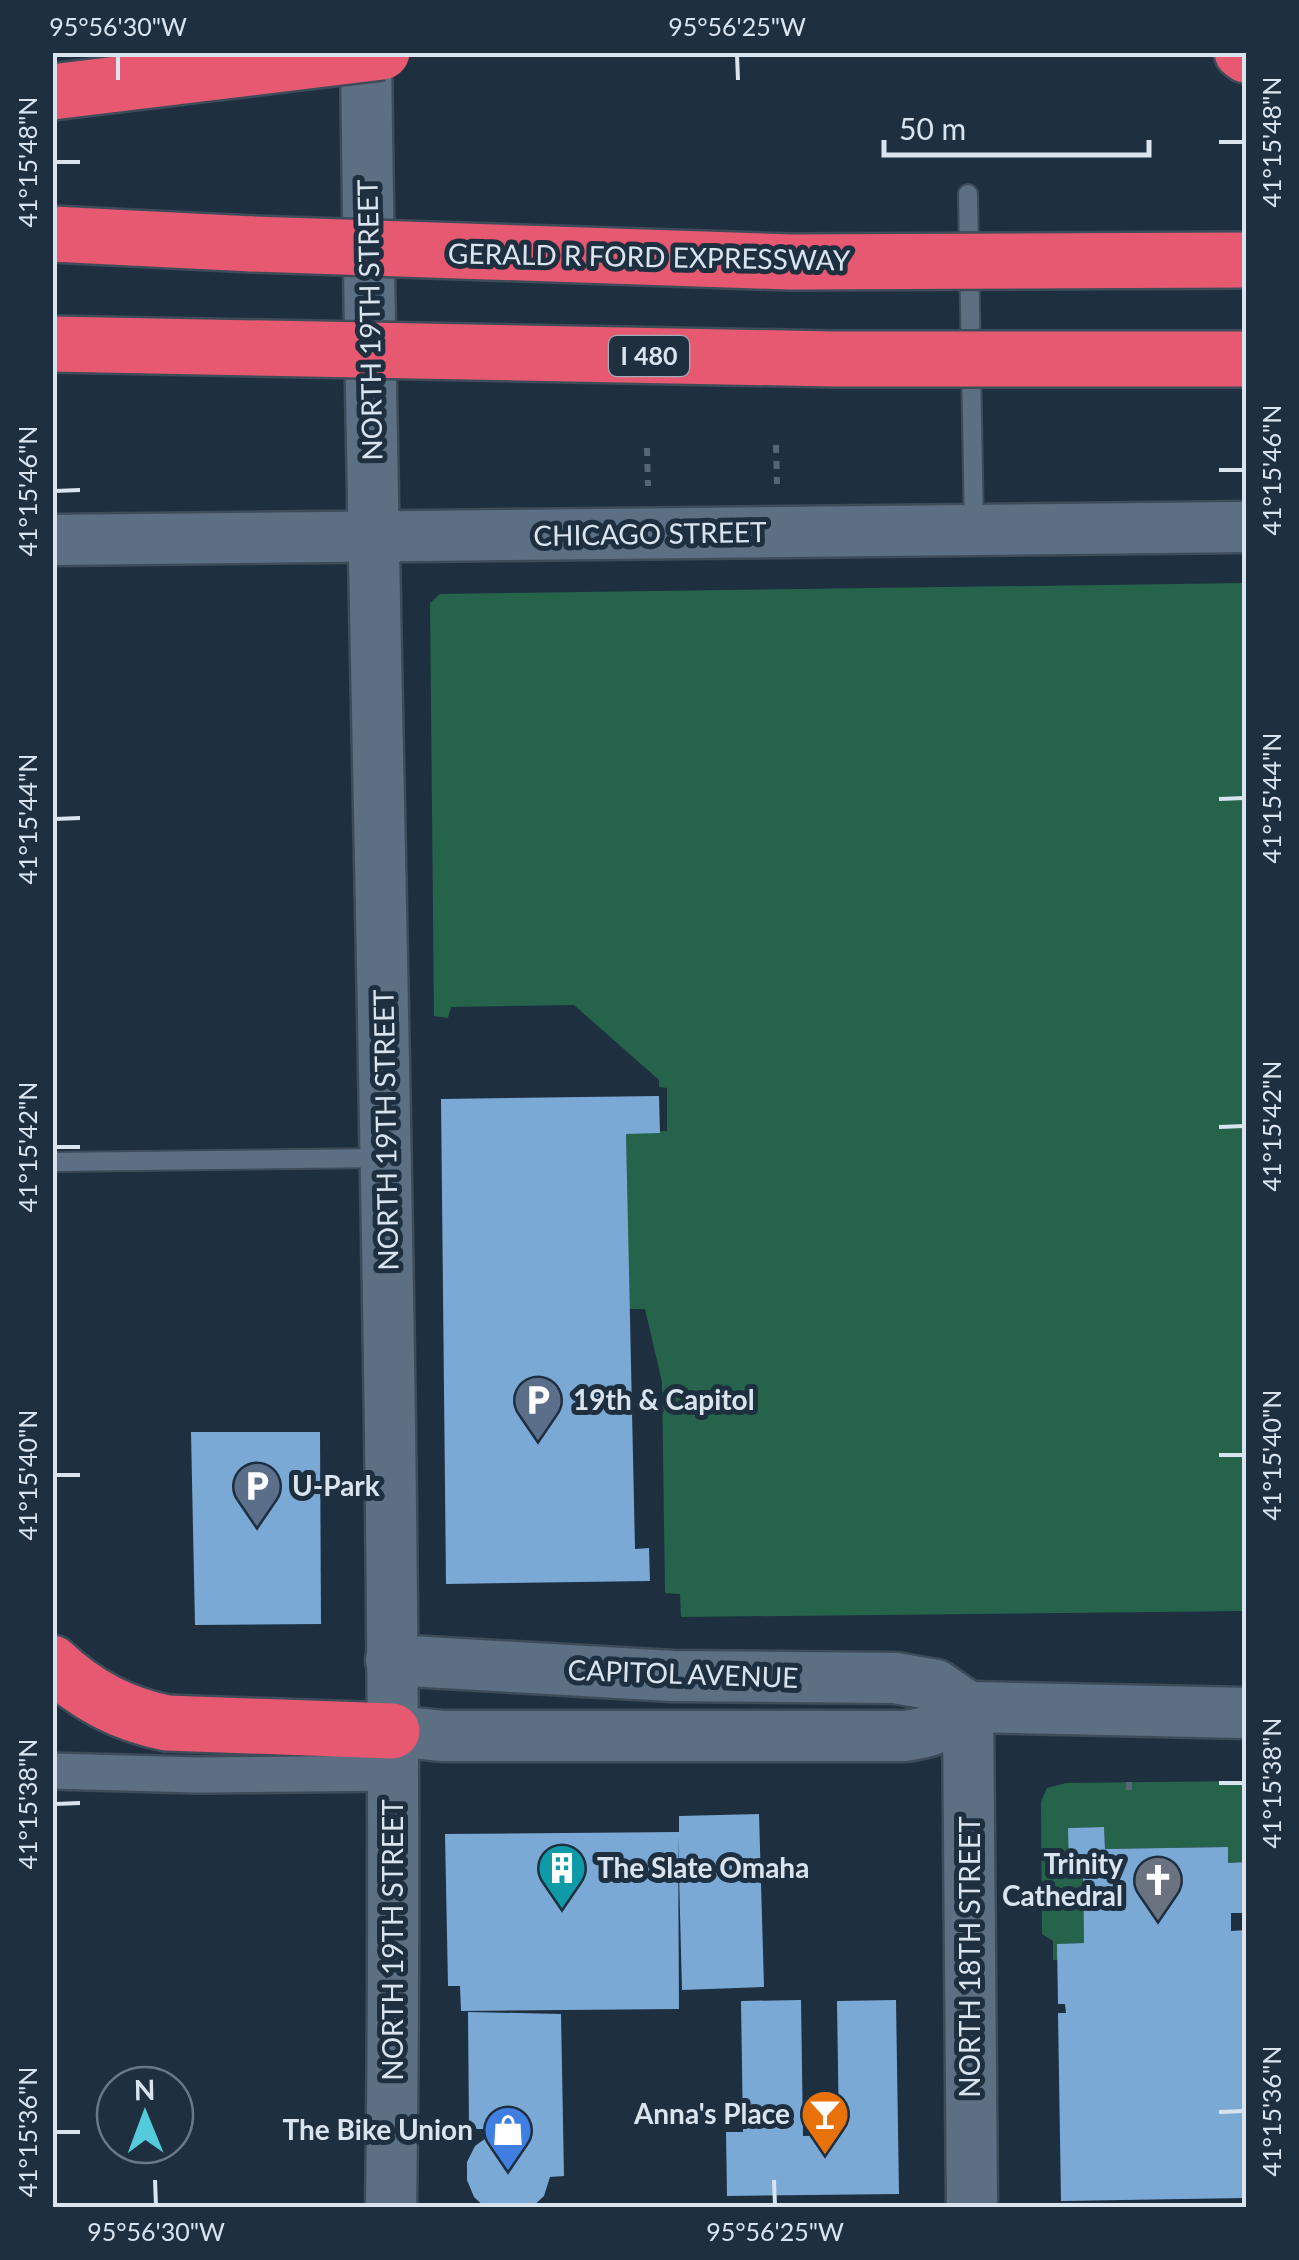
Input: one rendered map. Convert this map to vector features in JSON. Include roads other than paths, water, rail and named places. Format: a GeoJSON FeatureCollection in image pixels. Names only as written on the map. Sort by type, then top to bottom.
{"type":"FeatureCollection","features":[{"type":"Feature","properties":{"kind":"highway"},"geometry":{"type":"LineString","coordinates":[[52,92],[382,52]]}},
{"type":"Feature","properties":{"kind":"highway","name":"GERALD R FORD EXPRESSWAY"},"geometry":{"type":"LineString","coordinates":[[52,234],[641,259],[897,263],[1246,260]]}},
{"type":"Feature","properties":{"kind":"highway","name":"I 480"},"geometry":{"type":"LineString","coordinates":[[52,344],[852,360],[1246,359]]}},
{"type":"Feature","properties":{"kind":"highway"},"geometry":{"type":"LineString","coordinates":[[52,1663],[100,1700],[151,1720],[392,1752]]}},
{"type":"Feature","properties":{"kind":"street","name":"NORTH 19TH STREET"},"geometry":{"type":"LineString","coordinates":[[366,52],[386,1158],[395,1950],[391,2208]]}},
{"type":"Feature","properties":{"kind":"street","name":"CHICAGO STREET"},"geometry":{"type":"LineString","coordinates":[[52,540],[1246,527]]}},
{"type":"Feature","properties":{"kind":"street","name":"CAPITOL AVENUE"},"geometry":{"type":"LineString","coordinates":[[391,1660],[650,1676],[895,1678],[936,1685],[968,1707],[1246,1713]]}},
{"type":"Feature","properties":{"kind":"street","name":"CAPITOL AVENUE"},"geometry":{"type":"LineString","coordinates":[[52,1771],[197,1775],[392,1752],[443,1736],[904,1736],[937,1730],[968,1707]]}},
{"type":"Feature","properties":{"kind":"street","name":"NORTH 18TH STREET"},"geometry":{"type":"LineString","coordinates":[[968,1707],[972,2208]]}},
{"type":"Feature","properties":{"kind":"lane"},"geometry":{"type":"LineString","coordinates":[[968,194],[974,529]]}},
{"type":"Feature","properties":{"kind":"lane"},"geometry":{"type":"LineString","coordinates":[[52,1162],[386,1158]]}},
{"type":"Feature","properties":{"kind":"place","name":"19th & Capitol"},"geometry":{"type":"Point","coordinates":[538,1442]}},
{"type":"Feature","properties":{"kind":"place","name":"U-Park"},"geometry":{"type":"Point","coordinates":[257,1528]}},
{"type":"Feature","properties":{"kind":"place","name":"The Slate Omaha"},"geometry":{"type":"Point","coordinates":[562,1910]}},
{"type":"Feature","properties":{"kind":"place","name":"Trinity Cathedral"},"geometry":{"type":"Point","coordinates":[1158,1922]}},
{"type":"Feature","properties":{"kind":"place","name":"Anna's Place"},"geometry":{"type":"Point","coordinates":[825,2156]}},
{"type":"Feature","properties":{"kind":"place","name":"The Bike Union"},"geometry":{"type":"Point","coordinates":[508,2172]}}]}
